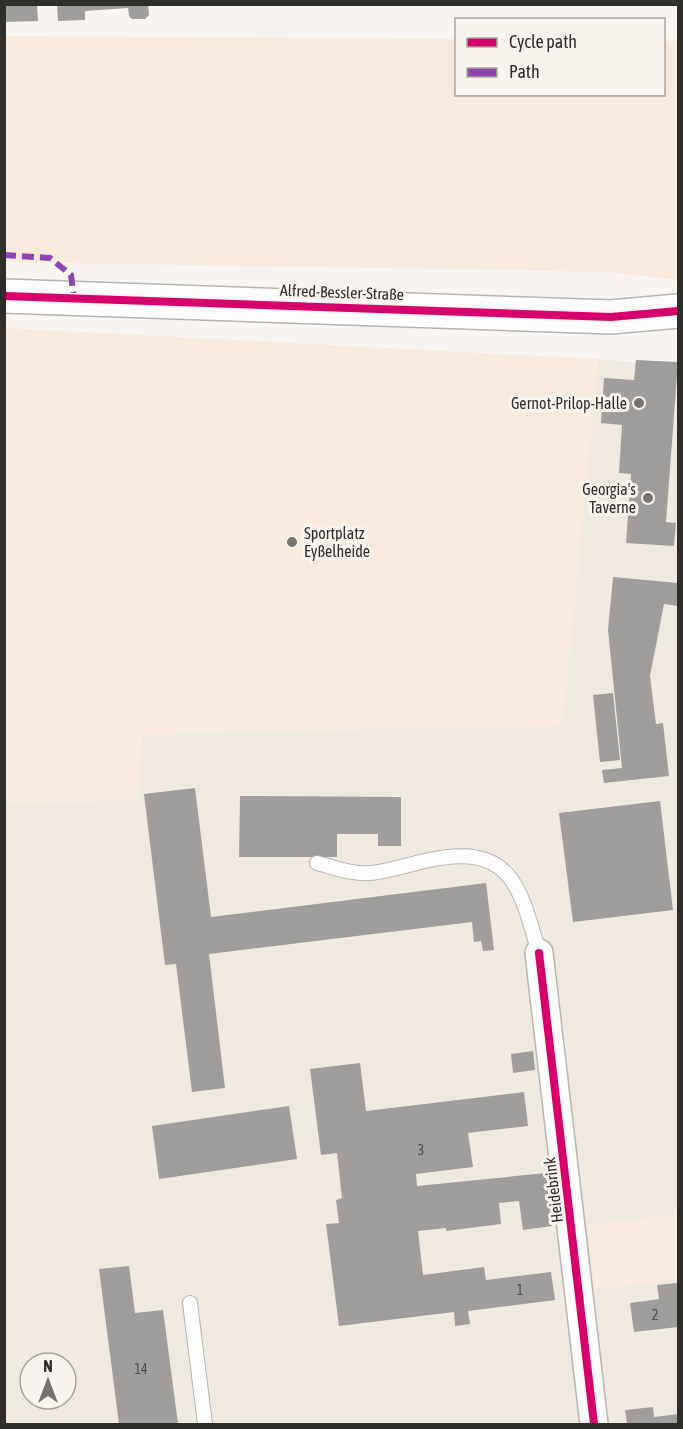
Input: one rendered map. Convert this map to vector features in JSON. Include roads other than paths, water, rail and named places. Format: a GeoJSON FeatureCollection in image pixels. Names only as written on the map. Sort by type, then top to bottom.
{"type":"FeatureCollection","features":[{"type":"Feature","properties":{"kind":"street","name":"Alfred-Bessler-Straße"},"geometry":{"type":"LineString","coordinates":[[4,296],[610,317],[678,311]]}},
{"type":"Feature","properties":{"kind":"street","name":"Alfred-Bessler-Straße"},"geometry":{"type":"LineString","coordinates":[[610,317],[678,334]]}},
{"type":"Feature","properties":{"kind":"street","name":"Heidebrink"},"geometry":{"type":"LineString","coordinates":[[539,953],[594,1425]]}},
{"type":"Feature","properties":{"kind":"lane"},"geometry":{"type":"LineString","coordinates":[[316,863],[369,873],[452,856],[479,858],[506,871],[522,894],[539,953]]}},
{"type":"Feature","properties":{"kind":"lane"},"geometry":{"type":"LineString","coordinates":[[190,1303],[205,1425]]}},
{"type":"Feature","properties":{"kind":"place","name":"Gernot-Prilop-Halle"},"geometry":{"type":"Point","coordinates":[639,403]}},
{"type":"Feature","properties":{"kind":"place","name":"Georgia's Taverne"},"geometry":{"type":"Point","coordinates":[648,498]}},
{"type":"Feature","properties":{"kind":"place","name":"Sportplatz Eyßelheide"},"geometry":{"type":"Point","coordinates":[292,542]}}]}
